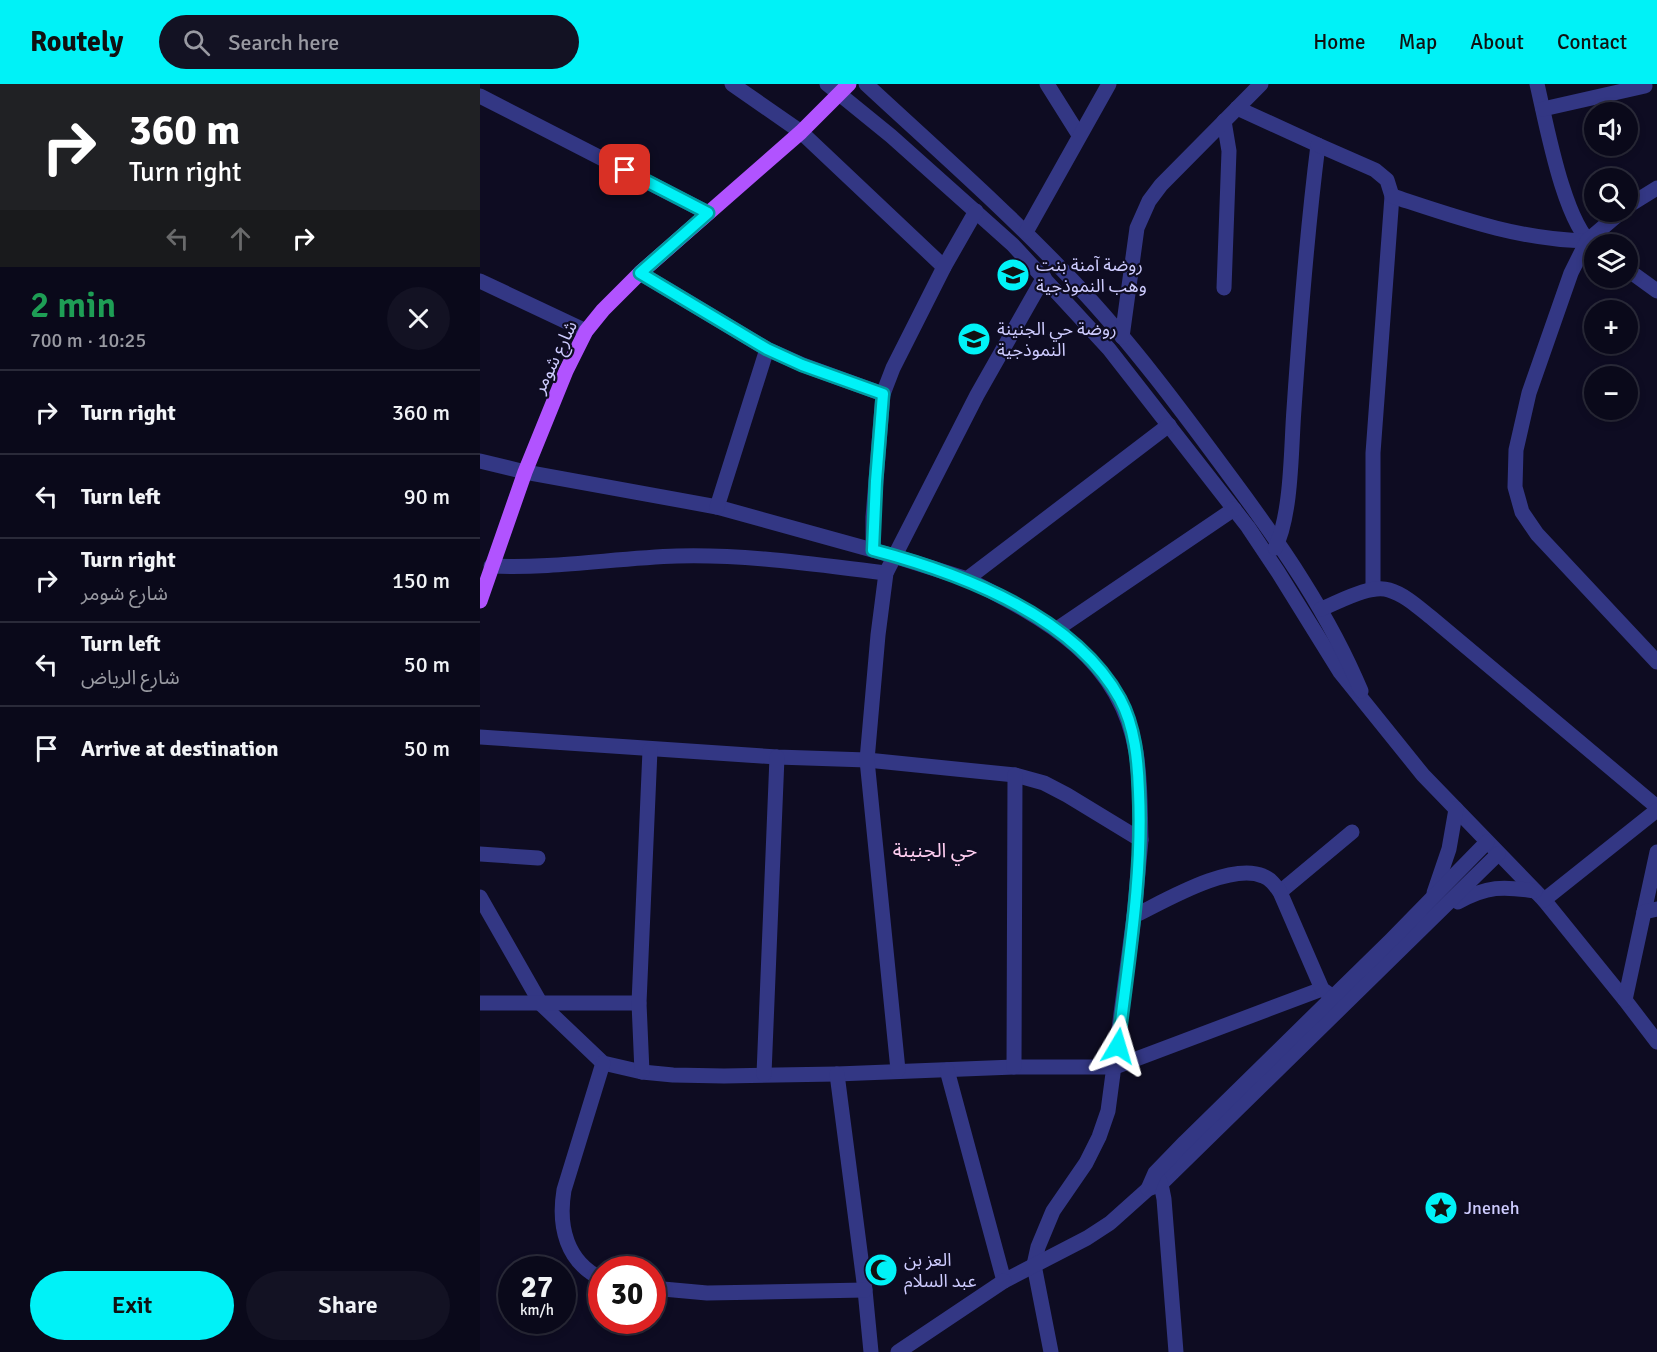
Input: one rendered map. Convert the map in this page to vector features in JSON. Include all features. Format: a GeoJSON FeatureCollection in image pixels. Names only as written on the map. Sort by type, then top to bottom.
{"type":"FeatureCollection","features":[{"type":"Feature","properties":{"kind":"main road","name":"شارع شومر"},"geometry":{"type":"LineString","coordinates":[[480,601],[525,472],[566,371],[586,332],[603,310],[640,273],[801,132],[844,89]]}},
{"type":"Feature","properties":{"kind":"street"},"geometry":{"type":"LineString","coordinates":[[732,84],[801,132],[944,267]]}},
{"type":"Feature","properties":{"kind":"street"},"geometry":{"type":"LineString","coordinates":[[827,84],[844,89],[1013,245],[1109,349],[1234,509],[1270,559],[1340,672],[1423,776],[1540,896],[1657,1041]]}},
{"type":"Feature","properties":{"kind":"street"},"geometry":{"type":"LineString","coordinates":[[866,84],[1026,232],[1122,337],[1197,432],[1278,543],[1321,609],[1351,667],[1368,707]]}},
{"type":"Feature","properties":{"kind":"street"},"geometry":{"type":"LineString","coordinates":[[1047,84],[1079,135]]}},
{"type":"Feature","properties":{"kind":"street"},"geometry":{"type":"LineString","coordinates":[[1026,232],[1109,84]]}},
{"type":"Feature","properties":{"kind":"street"},"geometry":{"type":"LineString","coordinates":[[1122,337],[1137,228],[1144,210],[1161,185],[1261,84]]}},
{"type":"Feature","properties":{"kind":"street"},"geometry":{"type":"LineString","coordinates":[[1537,84],[1566,199],[1575,223],[1584,235]]}},
{"type":"Feature","properties":{"kind":"street"},"geometry":{"type":"LineString","coordinates":[[1543,109],[1645,86]]}},
{"type":"Feature","properties":{"kind":"street"},"geometry":{"type":"LineString","coordinates":[[480,96],[708,213]]}},
{"type":"Feature","properties":{"kind":"street"},"geometry":{"type":"LineString","coordinates":[[1238,108],[1375,170],[1383,176],[1392,196],[1373,453],[1373,589]]}},
{"type":"Feature","properties":{"kind":"street"},"geometry":{"type":"LineString","coordinates":[[1224,121],[1229,151],[1224,288]]}},
{"type":"Feature","properties":{"kind":"street"},"geometry":{"type":"LineString","coordinates":[[1270,559],[1278,543],[1284,518],[1291,464],[1310,208],[1318,145]]}},
{"type":"Feature","properties":{"kind":"street"},"geometry":{"type":"LineString","coordinates":[[1638,200],[1657,188]]}},
{"type":"Feature","properties":{"kind":"street"},"geometry":{"type":"LineString","coordinates":[[1392,196],[1513,234],[1584,243]]}},
{"type":"Feature","properties":{"kind":"street"},"geometry":{"type":"LineString","coordinates":[[873,550],[883,394],[892,368],[976,211]]}},
{"type":"Feature","properties":{"kind":"street"},"geometry":{"type":"LineString","coordinates":[[1600,234],[1612,222]]}},
{"type":"Feature","properties":{"kind":"street"},"geometry":{"type":"LineString","coordinates":[[1584,255],[1567,282],[1529,393],[1516,450],[1517,499],[1522,512],[1538,534],[1657,662]]}},
{"type":"Feature","properties":{"kind":"street"},"geometry":{"type":"LineString","coordinates":[[640,273],[767,349],[802,365],[883,394]]}},
{"type":"Feature","properties":{"kind":"street"},"geometry":{"type":"LineString","coordinates":[[1638,277],[1657,291]]}},
{"type":"Feature","properties":{"kind":"street"},"geometry":{"type":"LineString","coordinates":[[898,1070],[867,760],[886,573],[977,396],[1044,278]]}},
{"type":"Feature","properties":{"kind":"street"},"geometry":{"type":"LineString","coordinates":[[480,281],[586,332]]}},
{"type":"Feature","properties":{"kind":"street"},"geometry":{"type":"LineString","coordinates":[[717,507],[767,349]]}},
{"type":"Feature","properties":{"kind":"street"},"geometry":{"type":"LineString","coordinates":[[967,579],[1169,425]]}},
{"type":"Feature","properties":{"kind":"street"},"geometry":{"type":"LineString","coordinates":[[480,461],[525,472],[717,507],[894,556],[967,579],[1057,629],[1092,661],[1120,700],[1136,753],[1141,840],[1134,916],[1108,1111],[1099,1137],[1086,1163],[1053,1211],[1038,1247],[1034,1265],[1051,1352]]}},
{"type":"Feature","properties":{"kind":"street"},"geometry":{"type":"LineString","coordinates":[[1057,629],[1234,509]]}},
{"type":"Feature","properties":{"kind":"street"},"geometry":{"type":"LineString","coordinates":[[491,566],[539,567],[679,556],[783,561],[886,573]]}},
{"type":"Feature","properties":{"kind":"street"},"geometry":{"type":"LineString","coordinates":[[1321,609],[1373,589],[1389,589],[1401,595],[1433,619],[1657,808],[1540,896]]}},
{"type":"Feature","properties":{"kind":"street"},"geometry":{"type":"LineString","coordinates":[[480,737],[650,750],[867,760],[1015,775],[1044,783],[1141,840]]}},
{"type":"Feature","properties":{"kind":"street"},"geometry":{"type":"LineString","coordinates":[[642,1072],[639,1003],[650,750]]}},
{"type":"Feature","properties":{"kind":"street"},"geometry":{"type":"LineString","coordinates":[[764,1074],[777,757]]}},
{"type":"Feature","properties":{"kind":"street"},"geometry":{"type":"LineString","coordinates":[[1014,1067],[1015,775]]}},
{"type":"Feature","properties":{"kind":"street"},"geometry":{"type":"LineString","coordinates":[[1431,898],[1449,849],[1456,809]]}},
{"type":"Feature","properties":{"kind":"street"},"geometry":{"type":"LineString","coordinates":[[1280,892],[1353,832]]}},
{"type":"Feature","properties":{"kind":"street"},"geometry":{"type":"LineString","coordinates":[[898,1352],[1004,1281],[1069,1248],[1110,1223],[1155,1182],[1486,842]]}},
{"type":"Feature","properties":{"kind":"street"},"geometry":{"type":"LineString","coordinates":[[1626,1000],[1651,910],[1657,852]]}},
{"type":"Feature","properties":{"kind":"street"},"geometry":{"type":"LineString","coordinates":[[480,854],[538,858]]}},
{"type":"Feature","properties":{"kind":"street"},"geometry":{"type":"LineString","coordinates":[[480,897],[541,1004],[603,1064],[642,1072],[696,1076],[837,1074],[1014,1067],[1115,1067],[1334,997],[1440,913],[1498,854]]}},
{"type":"Feature","properties":{"kind":"street"},"geometry":{"type":"LineString","coordinates":[[1134,916],[1225,875],[1240,873],[1260,875],[1272,882],[1280,892],[1334,997]]}},
{"type":"Feature","properties":{"kind":"street"},"geometry":{"type":"LineString","coordinates":[[1440,913],[1472,894],[1503,886],[1540,896]]}},
{"type":"Feature","properties":{"kind":"street"},"geometry":{"type":"LineString","coordinates":[[480,1002],[639,1003]]}},
{"type":"Feature","properties":{"kind":"street"},"geometry":{"type":"LineString","coordinates":[[588,1272],[575,1259],[566,1240],[561,1207],[564,1190],[603,1064]]}},
{"type":"Feature","properties":{"kind":"street"},"geometry":{"type":"LineString","coordinates":[[947,1070],[1004,1281]]}},
{"type":"Feature","properties":{"kind":"street"},"geometry":{"type":"LineString","coordinates":[[837,1074],[866,1290],[871,1352]]}},
{"type":"Feature","properties":{"kind":"street"},"geometry":{"type":"LineString","coordinates":[[1155,1182],[1168,1246],[1176,1352]]}},
{"type":"Feature","properties":{"kind":"street"},"geometry":{"type":"LineString","coordinates":[[666,1289],[707,1293],[866,1290]]}},
{"type":"Feature","properties":{"kind":"place","name":"روضة آمنة بنت وهب النموذجية"},"geometry":{"type":"Point","coordinates":[1013,275]}},
{"type":"Feature","properties":{"kind":"place","name":"روضة حي الجنينة النموذجية"},"geometry":{"type":"Point","coordinates":[974,339]}},
{"type":"Feature","properties":{"kind":"place","name":"Jneneh"},"geometry":{"type":"Point","coordinates":[1441,1208]}},
{"type":"Feature","properties":{"kind":"place","name":"العز بن عبد السلام"},"geometry":{"type":"Point","coordinates":[881,1270]}},
{"type":"Feature","properties":{"kind":"district","name":"حي الجنينة"},"geometry":{"type":"Point","coordinates":[935,850]}},
{"type":"Feature","properties":{"kind":"route"},"geometry":{"type":"LineString","coordinates":[[625,170],[708,213],[640,273],[767,349],[802,365],[883,394],[873,517],[873,550],[967,579],[1057,629],[1092,661],[1107,678],[1120,700],[1136,753],[1141,840],[1118,1046]]}}]}
